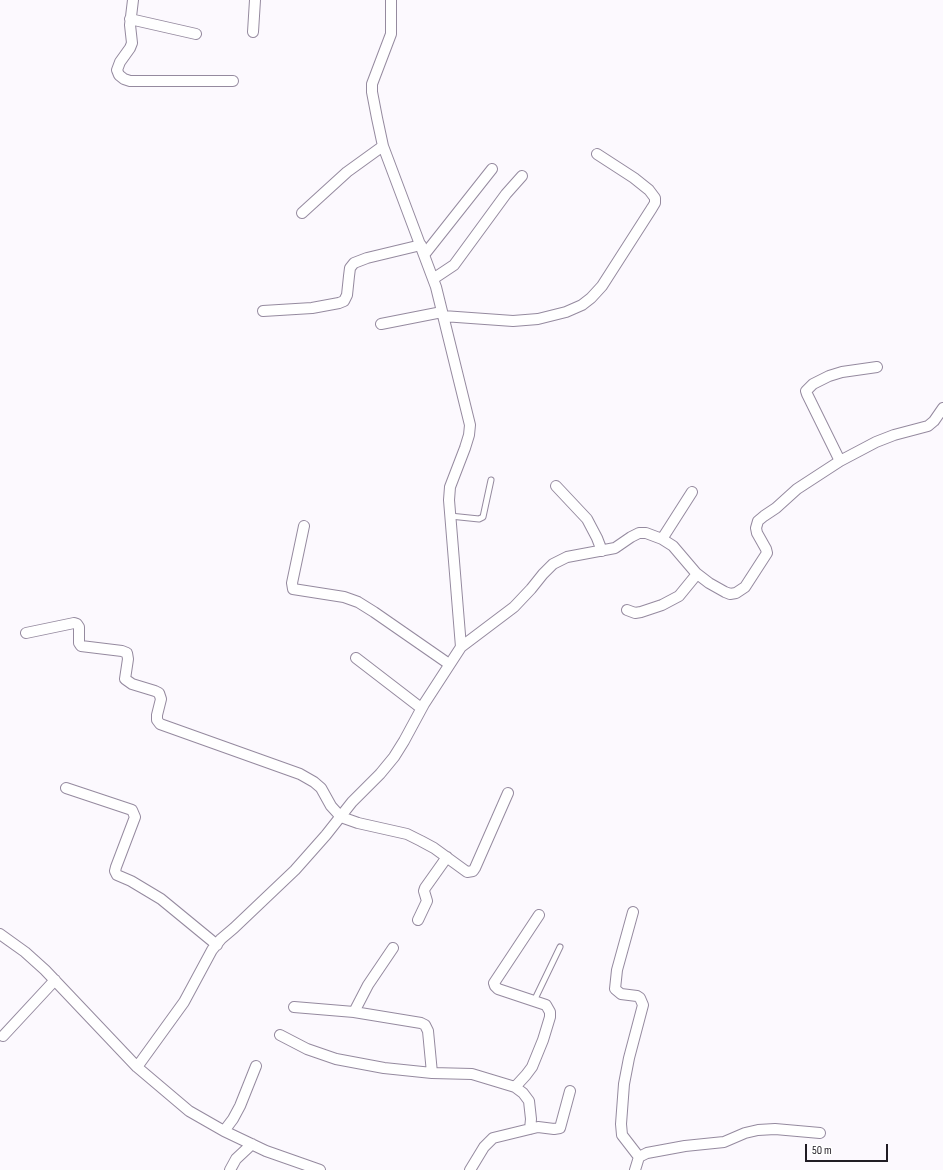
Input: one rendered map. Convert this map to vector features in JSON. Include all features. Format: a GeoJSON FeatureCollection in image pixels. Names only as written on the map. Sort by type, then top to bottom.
{"type":"FeatureCollection","features":[{"type":"Feature","properties":{"kind":"street"},"geometry":{"type":"LineString","coordinates":[[133,0],[130,19],[132,43],[120,62],[117,70],[119,75],[130,81],[233,81]]}},
{"type":"Feature","properties":{"kind":"street"},"geometry":{"type":"LineString","coordinates":[[253,32],[255,0]]}},
{"type":"Feature","properties":{"kind":"street"},"geometry":{"type":"LineString","coordinates":[[391,0],[391,34],[372,84],[374,105],[383,146],[433,279],[470,425],[467,441],[450,487],[449,500],[461,647]]}},
{"type":"Feature","properties":{"kind":"street"},"geometry":{"type":"LineString","coordinates":[[130,19],[196,34]]}},
{"type":"Feature","properties":{"kind":"street"},"geometry":{"type":"LineString","coordinates":[[302,213],[347,172],[383,146]]}},
{"type":"Feature","properties":{"kind":"street"},"geometry":{"type":"LineString","coordinates":[[381,324],[442,314],[513,321],[538,319],[566,312],[582,305],[592,298],[602,286],[655,203],[655,198],[649,190],[634,178],[597,154]]}},
{"type":"Feature","properties":{"kind":"street"},"geometry":{"type":"LineString","coordinates":[[263,311],[312,308],[344,301],[347,295],[350,268],[354,263],[367,258],[423,250],[492,169]]}},
{"type":"Feature","properties":{"kind":"street"},"geometry":{"type":"LineString","coordinates":[[433,279],[454,265],[506,194],[522,176]]}},
{"type":"Feature","properties":{"kind":"street"},"geometry":{"type":"LineString","coordinates":[[840,461],[806,391],[813,384],[829,376],[877,367]]}},
{"type":"Feature","properties":{"kind":"street"},"geometry":{"type":"LineString","coordinates":[[137,1067],[184,1002],[212,950],[295,870],[394,757],[421,708],[461,647],[514,607],[553,564],[566,557],[615,548],[639,533],[646,533],[662,539],[673,546],[697,574],[709,583],[730,594],[741,590],[745,587],[766,553],[766,549],[757,534],[756,528],[758,521],[776,508],[797,489],[840,461],[876,442],[894,435],[928,426],[934,421],[943,408]]}},
{"type":"Feature","properties":{"kind":"street"},"geometry":{"type":"LineString","coordinates":[[556,486],[586,519],[597,538],[602,551]]}},
{"type":"Feature","properties":{"kind":"street"},"geometry":{"type":"LineString","coordinates":[[662,539],[692,492]]}},
{"type":"Feature","properties":{"kind":"street"},"geometry":{"type":"LineString","coordinates":[[304,526],[292,583],[293,589],[344,596],[358,602],[449,664]]}},
{"type":"Feature","properties":{"kind":"street"},"geometry":{"type":"LineString","coordinates":[[627,610],[635,613],[662,606],[679,596],[697,574]]}},
{"type":"Feature","properties":{"kind":"street"},"geometry":{"type":"LineString","coordinates":[[26,632],[74,623],[79,627],[79,643],[81,646],[122,650],[127,653],[128,659],[125,679],[132,684],[159,693],[161,699],[157,720],[160,724],[306,777],[321,788],[331,806],[341,817],[358,823],[407,834],[421,840],[467,872],[473,871],[508,793]]}},
{"type":"Feature","properties":{"kind":"street"},"geometry":{"type":"LineString","coordinates":[[356,658],[421,708]]}},
{"type":"Feature","properties":{"kind":"street"},"geometry":{"type":"LineString","coordinates":[[66,788],[132,810],[135,817],[115,872],[117,875],[131,881],[161,900],[217,944]]}},
{"type":"Feature","properties":{"kind":"street"},"geometry":{"type":"LineString","coordinates":[[418,920],[427,901],[424,891],[425,888],[447,857]]}},
{"type":"Feature","properties":{"kind":"street"},"geometry":{"type":"LineString","coordinates":[[633,912],[617,970],[615,989],[621,994],[637,996],[642,1001],[643,1005],[629,1058],[624,1084],[621,1124],[622,1135],[640,1157]]}},
{"type":"Feature","properties":{"kind":"street"},"geometry":{"type":"LineString","coordinates":[[515,1087],[526,1076],[532,1066],[543,1040],[550,1017],[550,1012],[546,1005],[498,989],[494,984],[539,915]]}},
{"type":"Feature","properties":{"kind":"street"},"geometry":{"type":"LineString","coordinates":[[0,934],[25,952],[55,980],[137,1067],[188,1111],[224,1131],[266,1151],[320,1170]]}},
{"type":"Feature","properties":{"kind":"street"},"geometry":{"type":"LineString","coordinates":[[354,1012],[368,985],[393,948]]}},
{"type":"Feature","properties":{"kind":"street"},"geometry":{"type":"LineString","coordinates":[[3,1036],[55,980]]}},
{"type":"Feature","properties":{"kind":"street"},"geometry":{"type":"LineString","coordinates":[[294,1007],[354,1012],[425,1024],[428,1031],[432,1073]]}},
{"type":"Feature","properties":{"kind":"street"},"geometry":{"type":"LineString","coordinates":[[280,1035],[307,1049],[336,1060],[384,1068],[432,1073],[472,1074],[515,1087],[524,1093],[529,1101],[532,1119],[530,1129]]}},
{"type":"Feature","properties":{"kind":"street"},"geometry":{"type":"LineString","coordinates":[[224,1131],[240,1106],[256,1066]]}},
{"type":"Feature","properties":{"kind":"street"},"geometry":{"type":"LineString","coordinates":[[470,1170],[488,1142],[498,1136],[538,1127],[560,1128],[570,1091]]}},
{"type":"Feature","properties":{"kind":"street"},"geometry":{"type":"LineString","coordinates":[[635,1170],[640,1157],[647,1153],[685,1146],[724,1142],[745,1133],[758,1130],[775,1129],[820,1133]]}},
{"type":"Feature","properties":{"kind":"street"},"geometry":{"type":"LineString","coordinates":[[230,1170],[236,1159],[252,1144]]}},
{"type":"Feature","properties":{"kind":"lane"},"geometry":{"type":"LineString","coordinates":[[450,516],[483,517],[491,480]]}},
{"type":"Feature","properties":{"kind":"lane"},"geometry":{"type":"LineString","coordinates":[[534,1001],[560,947]]}}]}
